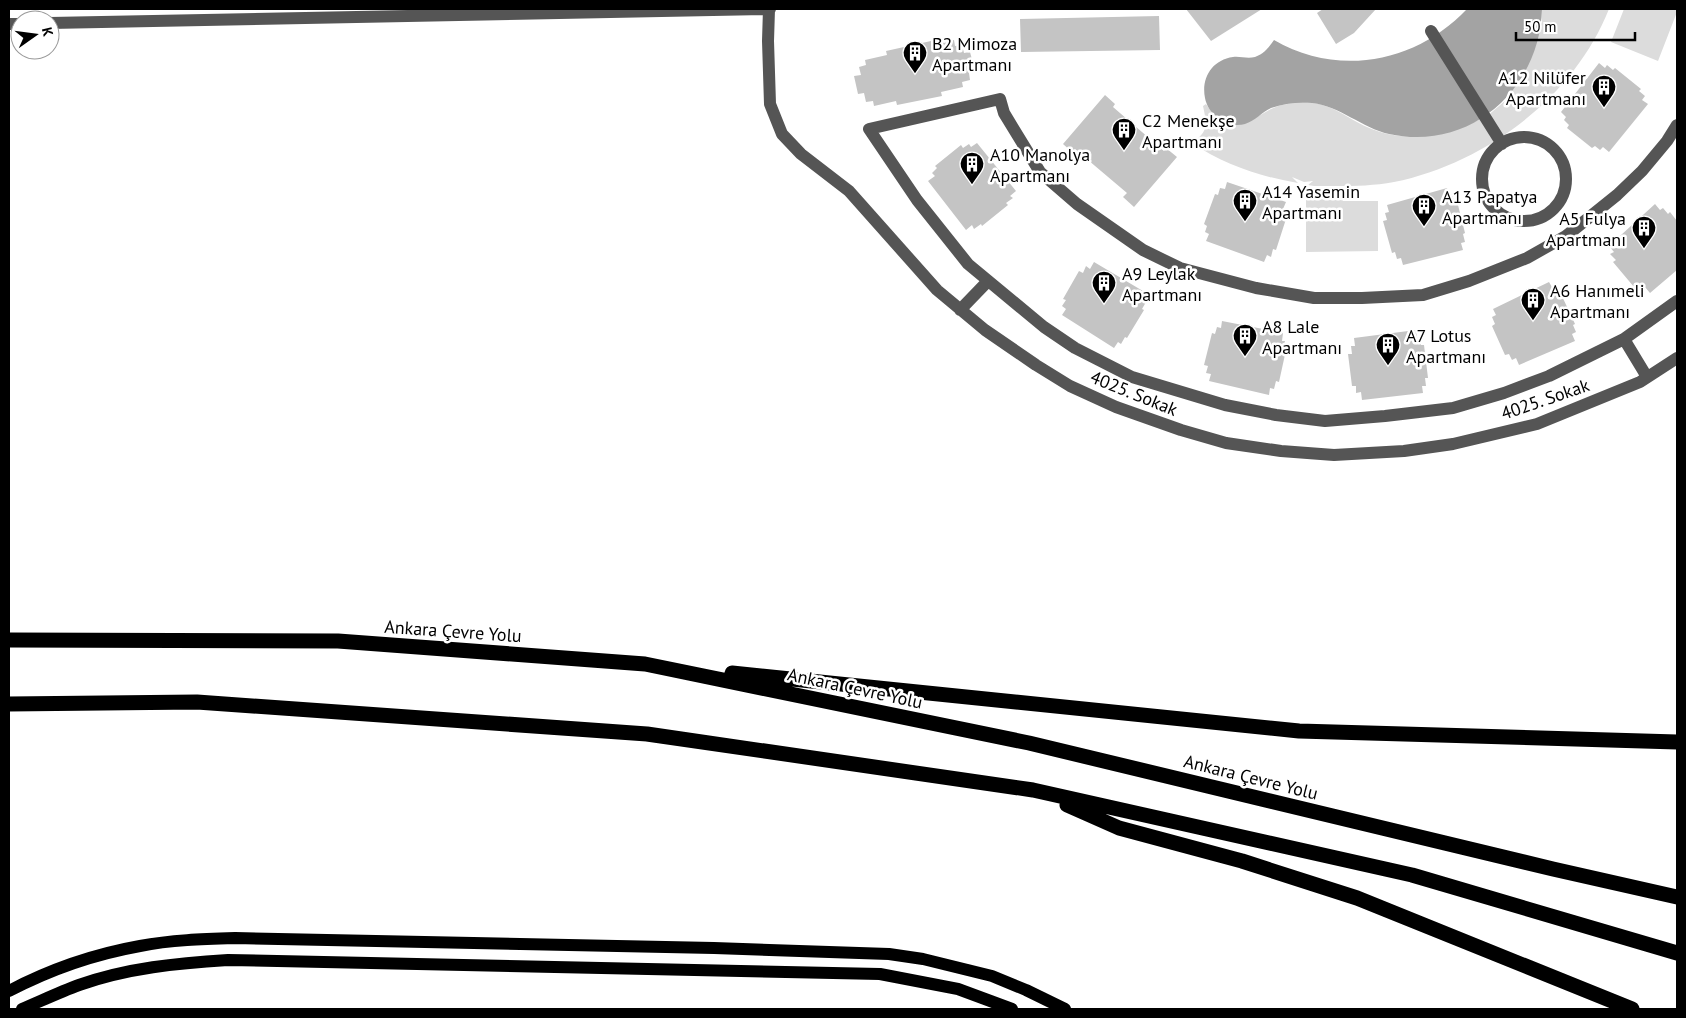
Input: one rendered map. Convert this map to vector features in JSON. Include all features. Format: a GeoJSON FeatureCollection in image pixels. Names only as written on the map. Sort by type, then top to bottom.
{"type":"FeatureCollection","features":[{"type":"Feature","properties":{"kind":"highway","name":"Ankara Çevre Yolu"},"geometry":{"type":"LineString","coordinates":[[9,640],[338,641],[645,664],[1028,743],[1677,897]]}},
{"type":"Feature","properties":{"kind":"highway"},"geometry":{"type":"LineString","coordinates":[[645,664],[1299,731],[1677,742]]}},
{"type":"Feature","properties":{"kind":"highway"},"geometry":{"type":"LineString","coordinates":[[9,704],[197,702],[647,734],[1033,790],[1412,875],[1677,953]]}},
{"type":"Feature","properties":{"kind":"highway"},"geometry":{"type":"LineString","coordinates":[[1033,790],[1119,828],[1242,861],[1357,898],[1632,1009]]}},
{"type":"Feature","properties":{"kind":"main road"},"geometry":{"type":"LineString","coordinates":[[9,991],[51,972],[95,957],[139,946],[188,939],[236,938],[714,948],[890,954],[923,959],[992,976],[1065,1009]]}},
{"type":"Feature","properties":{"kind":"main road"},"geometry":{"type":"LineString","coordinates":[[22,1009],[80,985],[115,974],[175,964],[228,960],[880,974],[958,989],[1012,1009]]}},
{"type":"Feature","properties":{"kind":"street"},"geometry":{"type":"LineString","coordinates":[[60,23],[770,9]]}},
{"type":"Feature","properties":{"kind":"street","name":"4025. Sokak"},"geometry":{"type":"LineString","coordinates":[[770,9],[768,41],[770,104],[782,134],[801,154],[849,191],[937,290],[960,310],[1036,366],[1070,386],[1116,407],[1181,430],[1226,443],[1281,451],[1334,455],[1404,451],[1453,444],[1537,424],[1640,382],[1677,358]]}},
{"type":"Feature","properties":{"kind":"street"},"geometry":{"type":"LineString","coordinates":[[1432,33],[1502,144]]}},
{"type":"Feature","properties":{"kind":"street"},"geometry":{"type":"LineString","coordinates":[[1677,124],[1667,141],[1642,171],[1617,195],[1566,236],[1527,258],[1469,281],[1424,295],[1353,298],[1314,298],[1256,288],[1180,268],[1144,250],[1077,204],[1040,172],[1004,114],[1000,99],[869,129],[916,200],[968,264],[1044,327],[1067,343],[1132,377],[1225,405],[1276,415],[1325,421],[1453,408],[1504,393],[1549,376],[1624,339],[1677,301]]}},
{"type":"Feature","properties":{"kind":"street"},"geometry":{"type":"LineString","coordinates":[[1525,137],[1537,139],[1548,145],[1564,165],[1566,177],[1565,190],[1560,202],[1552,211],[1541,218],[1529,221],[1516,220],[1504,216],[1494,208],[1487,198],[1483,186],[1484,168],[1493,152],[1502,144],[1513,139],[1525,137]]}},
{"type":"Feature","properties":{"kind":"street"},"geometry":{"type":"LineString","coordinates":[[960,310],[988,281]]}},
{"type":"Feature","properties":{"kind":"street"},"geometry":{"type":"LineString","coordinates":[[1624,339],[1647,377]]}},
{"type":"Feature","properties":{"kind":"shaded area"},"geometry":{"type":"Polygon","coordinates":[[[1467,9],[1542,9],[1538,38],[1529,65],[1514,88],[1495,108],[1472,123],[1447,133],[1419,137],[1389,134],[1370,127],[1332,108],[1312,103],[1292,103],[1276,106],[1249,123],[1239,125],[1220,119],[1214,115],[1207,104],[1204,91],[1205,84],[1214,66],[1233,57],[1249,58],[1258,56],[1274,40],[1299,52],[1325,59],[1350,61],[1376,59],[1401,52],[1425,42],[1447,27],[1467,9]]]}},
{"type":"Feature","properties":{"kind":"shaded area"},"geometry":{"type":"Polygon","coordinates":[[[1542,9],[1609,9],[1593,41],[1574,70],[1550,97],[1523,121],[1493,142],[1461,159],[1428,173],[1384,184],[1314,186],[1308,185],[1313,181],[1304,182],[1292,177],[1298,183],[1243,169],[1204,151],[1192,143],[1204,131],[1206,123],[1203,106],[1206,104],[1219,118],[1236,125],[1248,122],[1276,107],[1286,104],[1312,103],[1327,106],[1367,127],[1397,136],[1427,136],[1457,129],[1486,117],[1506,100],[1542,22],[1542,9]]]}},
{"type":"Feature","properties":{"kind":"shaded area"},"geometry":{"type":"Polygon","coordinates":[[[1624,9],[1677,9],[1658,61],[1611,42],[1624,9]]]}},
{"type":"Feature","properties":{"kind":"shaded area"},"geometry":{"type":"Polygon","coordinates":[[[1342,191],[1343,201],[1378,201],[1378,251],[1306,252],[1306,192],[1342,191]]]}},
{"type":"Feature","properties":{"kind":"building"},"geometry":{"type":"Polygon","coordinates":[[[1186,9],[1262,9],[1211,41],[1186,9]]]}},
{"type":"Feature","properties":{"kind":"building"},"geometry":{"type":"Polygon","coordinates":[[[1323,9],[1376,9],[1354,33],[1336,44],[1317,13],[1323,9]]]}},
{"type":"Feature","properties":{"kind":"building"},"geometry":{"type":"Polygon","coordinates":[[[1159,16],[1160,50],[1021,52],[1020,19],[1159,16]]]}},
{"type":"Feature","properties":{"kind":"building","name":"B2 Mimoza Apartmanı"},"geometry":{"type":"Polygon","coordinates":[[[954,40],[955,46],[962,45],[964,53],[970,52],[975,71],[969,73],[970,80],[962,82],[963,87],[941,92],[942,96],[897,105],[896,101],[874,106],[873,101],[866,102],[864,93],[858,94],[854,76],[861,75],[859,67],[866,65],[865,60],[887,55],[886,51],[931,41],[932,45],[954,40]]]}},
{"type":"Feature","properties":{"kind":"building","name":"A12 Nilüfer Apartmanı"},"geometry":{"type":"Polygon","coordinates":[[[1599,63],[1605,68],[1607,65],[1613,70],[1615,68],[1641,89],[1639,91],[1645,96],[1642,100],[1648,104],[1609,152],[1603,147],[1600,150],[1595,146],[1592,148],[1567,128],[1569,125],[1564,120],[1566,117],[1561,112],[1599,63]]]}},
{"type":"Feature","properties":{"kind":"building","name":"C2 Menekşe Apartmanı"},"geometry":{"type":"Polygon","coordinates":[[[1105,95],[1115,104],[1113,107],[1164,151],[1166,148],[1177,157],[1134,207],[1123,197],[1127,193],[1075,149],[1072,152],[1063,144],[1105,95]]]}},
{"type":"Feature","properties":{"kind":"building","name":"A10 Manolya Apartmanı"},"geometry":{"type":"Polygon","coordinates":[[[977,143],[1016,191],[1010,196],[1013,198],[1006,203],[1008,205],[982,226],[981,224],[974,229],[972,225],[966,230],[928,181],[935,176],[932,173],[937,168],[935,166],[961,145],[963,148],[969,144],[971,147],[977,143]]]}},
{"type":"Feature","properties":{"kind":"building","name":"A14 Yasemin Apartmanı"},"geometry":{"type":"Polygon","coordinates":[[[1227,182],[1286,202],[1283,209],[1287,211],[1284,218],[1286,219],[1276,250],[1273,249],[1271,257],[1267,255],[1264,262],[1206,241],[1209,234],[1205,232],[1207,226],[1204,224],[1215,194],[1218,195],[1220,188],[1225,189],[1227,182]]]}},
{"type":"Feature","properties":{"kind":"building","name":"A13 Papatya Apartmanı"},"geometry":{"type":"Polygon","coordinates":[[[1447,188],[1449,195],[1452,194],[1454,202],[1457,201],[1465,233],[1463,234],[1465,242],[1461,243],[1463,250],[1403,265],[1401,258],[1397,259],[1395,252],[1392,253],[1383,221],[1387,220],[1385,213],[1389,212],[1387,205],[1447,188]]]}},
{"type":"Feature","properties":{"kind":"building","name":"A5 Fulya Apartmanı"},"geometry":{"type":"Polygon","coordinates":[[[1655,204],[1660,210],[1663,208],[1668,214],[1670,212],[1677,221],[1677,270],[1650,293],[1645,287],[1641,290],[1637,285],[1634,287],[1613,262],[1616,260],[1610,254],[1614,252],[1609,246],[1655,204]]]}},
{"type":"Feature","properties":{"kind":"building","name":"A9 Leylak Apartmanı"},"geometry":{"type":"Polygon","coordinates":[[[1094,262],[1148,294],[1142,309],[1144,310],[1127,338],[1125,337],[1121,344],[1118,342],[1114,348],[1062,315],[1066,309],[1062,306],[1066,300],[1063,299],[1079,271],[1083,273],[1086,266],[1090,269],[1094,262]]]}},
{"type":"Feature","properties":{"kind":"building","name":"A6 Hanımeli Apartmanı"},"geometry":{"type":"Polygon","coordinates":[[[1549,282],[1553,289],[1556,288],[1559,295],[1561,294],[1575,324],[1573,325],[1576,332],[1572,334],[1575,341],[1519,365],[1516,358],[1512,360],[1509,354],[1505,355],[1492,326],[1495,324],[1492,317],[1496,315],[1493,309],[1549,282]]]}},
{"type":"Feature","properties":{"kind":"building","name":"A8 Lale Apartmanı"},"geometry":{"type":"Polygon","coordinates":[[[1222,321],[1283,333],[1282,341],[1285,341],[1283,349],[1286,350],[1279,382],[1276,381],[1274,389],[1270,388],[1269,395],[1209,381],[1211,374],[1206,373],[1208,366],[1204,365],[1212,333],[1215,334],[1217,327],[1221,328],[1222,321]]]}},
{"type":"Feature","properties":{"kind":"building","name":"A7 Lotus Apartmanı"},"geometry":{"type":"Polygon","coordinates":[[[1416,330],[1417,338],[1420,337],[1421,345],[1424,345],[1428,378],[1425,378],[1426,386],[1422,386],[1423,393],[1362,400],[1361,392],[1356,393],[1356,386],[1352,386],[1348,354],[1352,354],[1351,346],[1355,346],[1354,338],[1416,330]]]}},
{"type":"Feature","properties":{"kind":"place","name":"B2 Mimoza Apartmanı"},"geometry":{"type":"Point","coordinates":[915,74]}},
{"type":"Feature","properties":{"kind":"place","name":"A12 Nilüfer Apartmanı"},"geometry":{"type":"Point","coordinates":[1604,108]}},
{"type":"Feature","properties":{"kind":"place","name":"C2 Menekşe Apartmanı"},"geometry":{"type":"Point","coordinates":[1124,151]}},
{"type":"Feature","properties":{"kind":"place","name":"A10 Manolya Apartmanı"},"geometry":{"type":"Point","coordinates":[972,185]}},
{"type":"Feature","properties":{"kind":"place","name":"A14 Yasemin Apartmanı"},"geometry":{"type":"Point","coordinates":[1245,222]}},
{"type":"Feature","properties":{"kind":"place","name":"A13 Papatya Apartmanı"},"geometry":{"type":"Point","coordinates":[1424,227]}},
{"type":"Feature","properties":{"kind":"place","name":"A5 Fulya Apartmanı"},"geometry":{"type":"Point","coordinates":[1644,249]}},
{"type":"Feature","properties":{"kind":"place","name":"A9 Leylak Apartmanı"},"geometry":{"type":"Point","coordinates":[1104,304]}},
{"type":"Feature","properties":{"kind":"place","name":"A6 Hanımeli Apartmanı"},"geometry":{"type":"Point","coordinates":[1533,321]}},
{"type":"Feature","properties":{"kind":"place","name":"A8 Lale Apartmanı"},"geometry":{"type":"Point","coordinates":[1245,357]}},
{"type":"Feature","properties":{"kind":"place","name":"A7 Lotus Apartmanı"},"geometry":{"type":"Point","coordinates":[1388,366]}}]}
